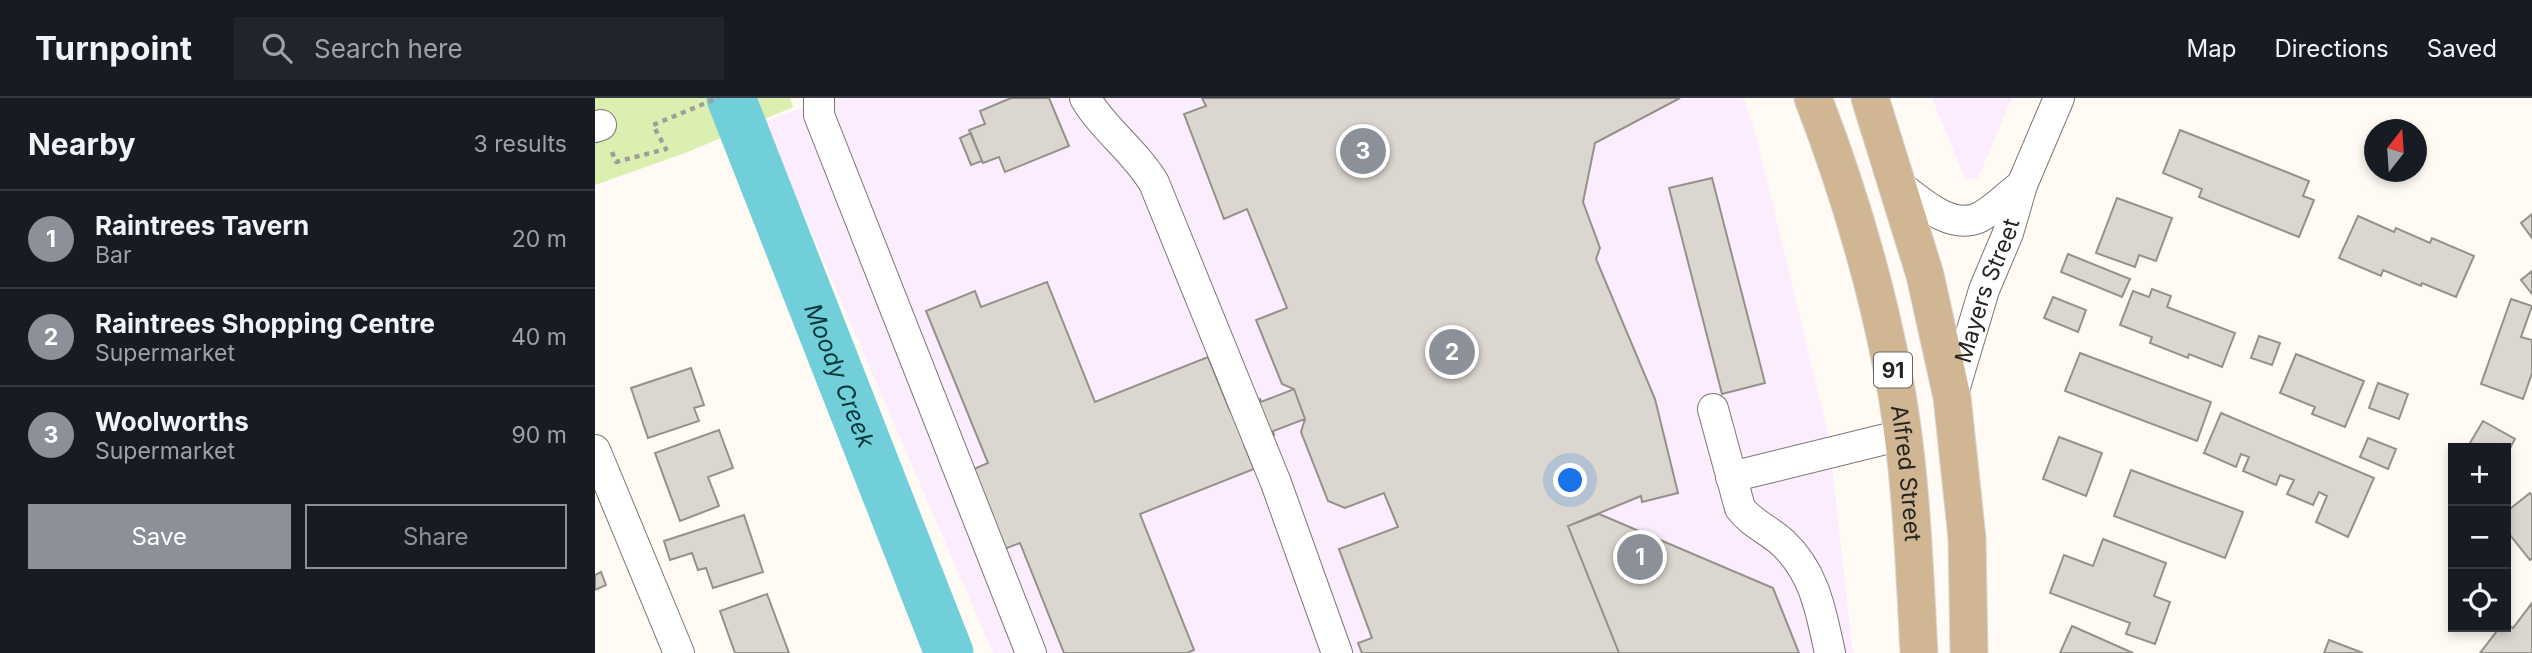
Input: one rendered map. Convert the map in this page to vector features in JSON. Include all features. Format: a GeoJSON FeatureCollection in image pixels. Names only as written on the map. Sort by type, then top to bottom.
{"type":"FeatureCollection","features":[{"type":"Feature","properties":{"kind":"main road","name":"Alfred Street"},"geometry":{"type":"LineString","coordinates":[[1813,98],[1847,196],[1894,375],[1910,506],[1919,653]]}},
{"type":"Feature","properties":{"kind":"main road","name":"91"},"geometry":{"type":"LineString","coordinates":[[1870,98],[1925,275],[1952,397],[1967,538],[1972,649]]}},
{"type":"Feature","properties":{"kind":"street"},"geometry":{"type":"LineString","coordinates":[[819,98],[819,115],[1031,653]]}},
{"type":"Feature","properties":{"kind":"street"},"geometry":{"type":"LineString","coordinates":[[1085,98],[1105,127],[1144,166],[1154,183],[1276,483],[1337,653]]}},
{"type":"Feature","properties":{"kind":"street","name":"Mayers Street"},"geometry":{"type":"LineString","coordinates":[[1952,397],[1985,290],[2008,233],[2022,185],[2059,98]]}},
{"type":"Feature","properties":{"kind":"street","name":"Mayers Street"},"geometry":{"type":"LineString","coordinates":[[1896,184],[1949,219],[1962,221],[1979,217],[2022,185]]}},
{"type":"Feature","properties":{"kind":"street"},"geometry":{"type":"LineString","coordinates":[[1713,409],[1740,508],[1749,520],[1780,541],[1806,572],[1817,595],[1830,653]]}},
{"type":"Feature","properties":{"kind":"street"},"geometry":{"type":"LineString","coordinates":[[1731,477],[1902,435]]}},
{"type":"Feature","properties":{"kind":"street"},"geometry":{"type":"LineString","coordinates":[[595,450],[680,653]]}},
{"type":"Feature","properties":{"kind":"path"},"geometry":{"type":"LineString","coordinates":[[598,126],[615,162],[666,149],[653,125],[718,98]]}},
{"type":"Feature","properties":{"kind":"shaded area"},"geometry":{"type":"Polygon","coordinates":[[[828,98],[1744,98],[1755,132],[1828,432],[1853,653],[993,653],[764,122],[828,98]]]}},
{"type":"Feature","properties":{"kind":"shaded area"},"geometry":{"type":"Polygon","coordinates":[[[1932,98],[2012,98],[1978,178],[1965,179],[1932,98]]]}},
{"type":"Feature","properties":{"kind":"green space"},"geometry":{"type":"Polygon","coordinates":[[[595,98],[790,98],[793,107],[688,152],[595,185],[595,98]]]}},
{"type":"Feature","properties":{"kind":"building"},"geometry":{"type":"Polygon","coordinates":[[[1011,98],[1049,98],[1069,146],[1005,172],[999,157],[983,163],[969,130],[985,124],[980,111],[1011,98]]]}},
{"type":"Feature","properties":{"kind":"building"},"geometry":{"type":"Polygon","coordinates":[[[1202,98],[1680,98],[1595,143],[1583,202],[1600,248],[1596,259],[1655,399],[1678,493],[1642,502],[1641,496],[1568,526],[1619,653],[1362,653],[1358,643],[1372,638],[1339,549],[1398,527],[1384,493],[1345,508],[1328,501],[1301,432],[1305,419],[1294,389],[1282,384],[1256,320],[1287,308],[1247,209],[1224,219],[1184,114],[1206,106],[1202,98]]]}},
{"type":"Feature","properties":{"kind":"building"},"geometry":{"type":"Polygon","coordinates":[[[2180,130],[2309,181],[2303,196],[2314,200],[2299,237],[2199,197],[2202,189],[2163,173],[2180,130]]]}},
{"type":"Feature","properties":{"kind":"building"},"geometry":{"type":"Polygon","coordinates":[[[971,133],[982,161],[971,165],[960,138],[971,133]]]}},
{"type":"Feature","properties":{"kind":"building"},"geometry":{"type":"Polygon","coordinates":[[[1712,178],[1765,383],[1722,394],[1669,188],[1712,178]]]}},
{"type":"Feature","properties":{"kind":"building"},"geometry":{"type":"Polygon","coordinates":[[[2117,198],[2172,218],[2156,261],[2139,255],[2135,267],[2096,253],[2117,198]]]}},
{"type":"Feature","properties":{"kind":"building"},"geometry":{"type":"Polygon","coordinates":[[[2532,214],[2532,238],[2521,223],[2532,214]]]}},
{"type":"Feature","properties":{"kind":"building"},"geometry":{"type":"Polygon","coordinates":[[[2358,216],[2394,232],[2396,228],[2430,243],[2432,238],[2474,256],[2456,297],[2383,270],[2381,276],[2339,258],[2358,216]]]}},
{"type":"Feature","properties":{"kind":"building"},"geometry":{"type":"Polygon","coordinates":[[[2068,254],[2130,279],[2122,297],[2061,272],[2068,254]]]}},
{"type":"Feature","properties":{"kind":"building"},"geometry":{"type":"Polygon","coordinates":[[[2532,271],[2532,294],[2521,280],[2532,271]]]}},
{"type":"Feature","properties":{"kind":"building"},"geometry":{"type":"Polygon","coordinates":[[[1047,282],[1095,402],[1208,357],[1230,411],[1245,410],[1260,399],[1261,402],[1294,389],[1305,419],[1273,431],[1274,435],[1256,437],[1244,445],[1254,469],[1140,514],[1194,650],[1187,653],[1064,653],[1020,543],[999,551],[967,472],[988,463],[926,311],[975,291],[981,307],[1047,282]]]}},
{"type":"Feature","properties":{"kind":"building"},"geometry":{"type":"Polygon","coordinates":[[[2152,289],[2171,296],[2167,307],[2235,333],[2222,367],[2189,354],[2188,358],[2150,343],[2152,337],[2120,325],[2133,291],[2149,297],[2152,289]]]}},
{"type":"Feature","properties":{"kind":"building"},"geometry":{"type":"Polygon","coordinates":[[[2053,297],[2086,310],[2078,332],[2044,318],[2053,297]]]}},
{"type":"Feature","properties":{"kind":"building"},"geometry":{"type":"Polygon","coordinates":[[[2511,299],[2532,306],[2521,337],[2532,340],[2532,373],[2523,399],[2481,384],[2511,299]]]}},
{"type":"Feature","properties":{"kind":"building"},"geometry":{"type":"Polygon","coordinates":[[[2259,336],[2280,343],[2272,365],[2251,358],[2259,336]]]}},
{"type":"Feature","properties":{"kind":"building"},"geometry":{"type":"Polygon","coordinates":[[[2080,353],[2211,402],[2197,441],[2065,391],[2080,353]]]}},
{"type":"Feature","properties":{"kind":"building"},"geometry":{"type":"Polygon","coordinates":[[[2296,354],[2364,381],[2345,427],[2312,414],[2315,407],[2280,393],[2296,354]]]}},
{"type":"Feature","properties":{"kind":"building"},"geometry":{"type":"Polygon","coordinates":[[[691,368],[704,405],[694,408],[699,421],[648,438],[631,388],[691,368]]]}},
{"type":"Feature","properties":{"kind":"building"},"geometry":{"type":"Polygon","coordinates":[[[2378,383],[2408,394],[2399,419],[2369,408],[2378,383]]]}},
{"type":"Feature","properties":{"kind":"building"},"geometry":{"type":"Polygon","coordinates":[[[2221,413],[2374,478],[2348,537],[2316,522],[2327,496],[2319,492],[2313,505],[2287,494],[2294,480],[2280,475],[2276,485],[2243,471],[2249,457],[2241,454],[2236,467],[2204,453],[2221,413]]]}},
{"type":"Feature","properties":{"kind":"building"},"geometry":{"type":"Polygon","coordinates":[[[2483,421],[2515,439],[2511,447],[2511,443],[2470,443],[2483,421]]]}},
{"type":"Feature","properties":{"kind":"building"},"geometry":{"type":"Polygon","coordinates":[[[719,430],[733,468],[708,477],[719,506],[680,521],[655,453],[719,430]]]}},
{"type":"Feature","properties":{"kind":"building"},"geometry":{"type":"Polygon","coordinates":[[[2059,437],[2102,453],[2086,496],[2043,479],[2059,437]]]}},
{"type":"Feature","properties":{"kind":"building"},"geometry":{"type":"Polygon","coordinates":[[[2368,438],[2396,449],[2388,469],[2360,457],[2368,438]]]}},
{"type":"Feature","properties":{"kind":"building"},"geometry":{"type":"Polygon","coordinates":[[[2131,470],[2243,512],[2225,558],[2114,516],[2131,470]]]}},
{"type":"Feature","properties":{"kind":"building"},"geometry":{"type":"Polygon","coordinates":[[[2530,493],[2530,560],[2511,536],[2511,508],[2530,493]]]}},
{"type":"Feature","properties":{"kind":"building"},"geometry":{"type":"Polygon","coordinates":[[[1599,514],[1773,588],[1799,653],[1619,653],[1568,526],[1599,514]]]}},
{"type":"Feature","properties":{"kind":"building"},"geometry":{"type":"Polygon","coordinates":[[[744,515],[763,572],[713,588],[706,568],[698,570],[692,553],[670,560],[664,541],[744,515]]]}},
{"type":"Feature","properties":{"kind":"building"},"geometry":{"type":"Polygon","coordinates":[[[2103,539],[2166,563],[2154,596],[2170,602],[2155,644],[2126,634],[2130,623],[2050,593],[2064,555],[2093,566],[2103,539]]]}},
{"type":"Feature","properties":{"kind":"building"},"geometry":{"type":"Polygon","coordinates":[[[601,572],[606,585],[595,590],[595,575],[601,572]]]}},
{"type":"Feature","properties":{"kind":"building"},"geometry":{"type":"Polygon","coordinates":[[[767,594],[789,653],[735,653],[720,611],[767,594]]]}},
{"type":"Feature","properties":{"kind":"building"},"geometry":{"type":"Polygon","coordinates":[[[2532,603],[2532,653],[2480,653],[2496,632],[2511,632],[2511,627],[2513,628],[2532,603]]]}},
{"type":"Feature","properties":{"kind":"building"},"geometry":{"type":"Polygon","coordinates":[[[2072,626],[2133,653],[2060,653],[2072,626]]]}},
{"type":"Feature","properties":{"kind":"building"},"geometry":{"type":"Polygon","coordinates":[[[2329,640],[2363,653],[2324,653],[2329,640]]]}},
{"type":"Feature","properties":{"kind":"waterway","name":"Moody Creek"},"geometry":{"type":"LineString","coordinates":[[731,98],[949,653]]}},
{"type":"Feature","properties":{"kind":"place","name":"Woolworths"},"geometry":{"type":"Point","coordinates":[1363,151]}},
{"type":"Feature","properties":{"kind":"place","name":"Raintrees Shopping Centre"},"geometry":{"type":"Point","coordinates":[1452,352]}},
{"type":"Feature","properties":{"kind":"place","name":"Raintrees Tavern"},"geometry":{"type":"Point","coordinates":[1640,557]}}]}
